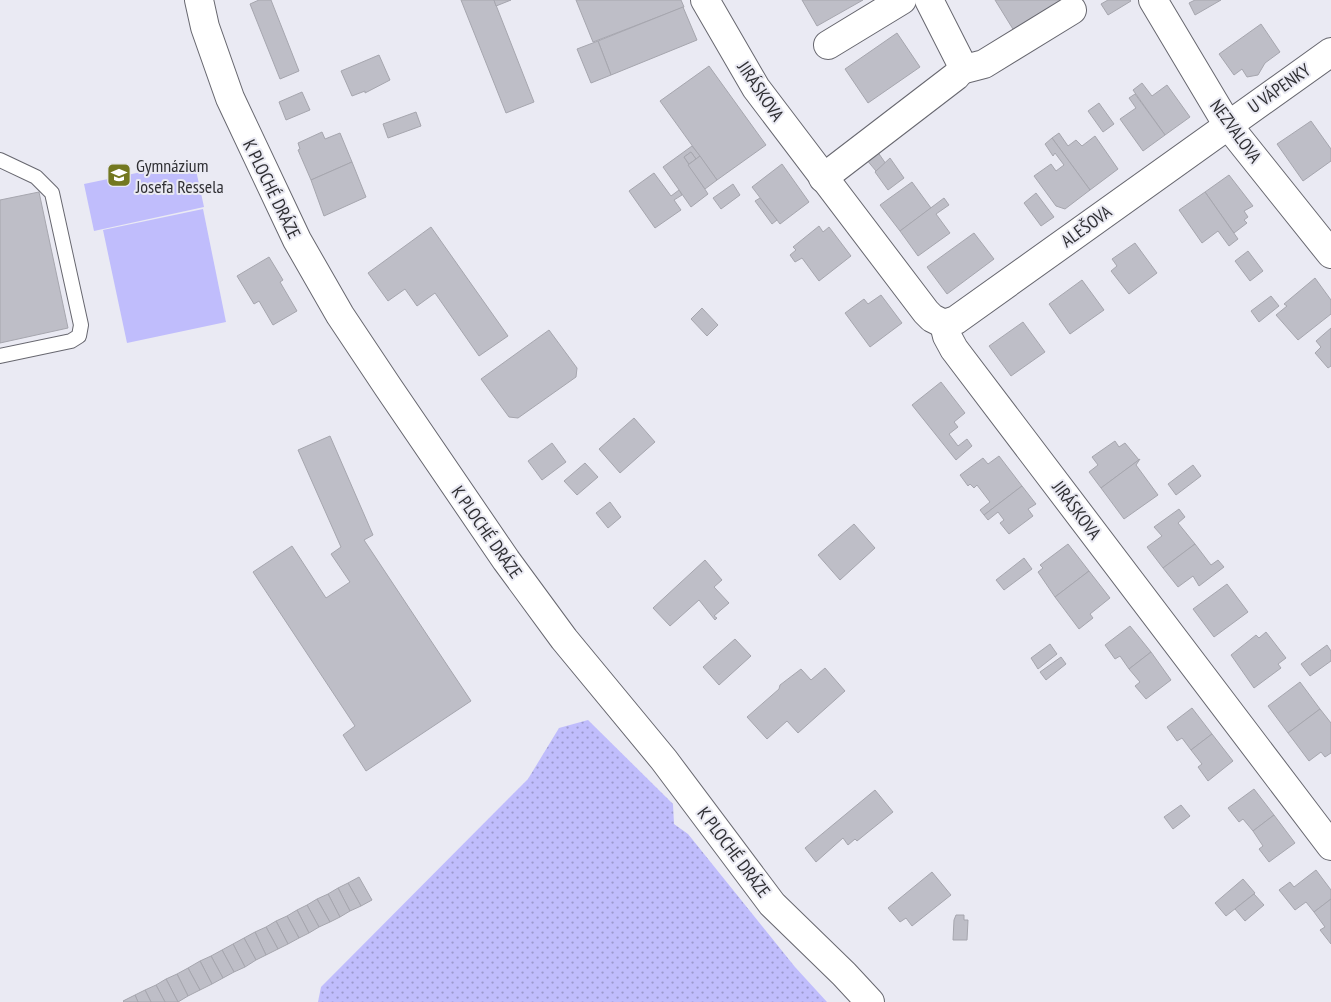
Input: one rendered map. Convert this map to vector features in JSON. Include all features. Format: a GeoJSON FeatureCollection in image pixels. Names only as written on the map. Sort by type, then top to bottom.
{"type":"FeatureCollection","features":[{"type":"Feature","properties":{"kind":"street","name":"K PLOCHÉ DRÁZE"},"geometry":{"type":"LineString","coordinates":[[199,0],[208,34],[230,98],[297,240],[340,315],[403,410],[536,603],[664,760],[772,904],[870,1002]]}},
{"type":"Feature","properties":{"kind":"street","name":"JIRÁSKOVA"},"geometry":{"type":"LineString","coordinates":[[705,0],[756,88],[926,312],[932,318],[944,324],[947,336],[954,348],[1331,846]]}},
{"type":"Feature","properties":{"kind":"street"},"geometry":{"type":"LineString","coordinates":[[828,45],[902,0]]}},
{"type":"Feature","properties":{"kind":"street","name":"NEZVALOVA"},"geometry":{"type":"LineString","coordinates":[[1153,0],[1227,124],[1331,254]]}},
{"type":"Feature","properties":{"kind":"street"},"geometry":{"type":"LineString","coordinates":[[933,1],[960,61],[961,70]]}},
{"type":"Feature","properties":{"kind":"street"},"geometry":{"type":"LineString","coordinates":[[823,178],[956,76],[961,70],[984,64],[1072,10]]}},
{"type":"Feature","properties":{"kind":"street","name":"U VÁPENKY"},"geometry":{"type":"LineString","coordinates":[[1227,124],[1331,52]]}},
{"type":"Feature","properties":{"kind":"street","name":"ALEŠOVA"},"geometry":{"type":"LineString","coordinates":[[944,324],[956,320],[1227,124]]}},
{"type":"Feature","properties":{"kind":"lane"},"geometry":{"type":"LineString","coordinates":[[0,160],[36,177],[52,193],[81,325],[79,336],[71,341],[0,356]]}},
{"type":"Feature","properties":{"kind":"shaded area"},"geometry":{"type":"Polygon","coordinates":[[[194,161],[204,207],[94,231],[84,184],[194,161]]]}},
{"type":"Feature","properties":{"kind":"shaded area"},"geometry":{"type":"Polygon","coordinates":[[[203,209],[226,322],[127,343],[103,230],[203,209]]]}},
{"type":"Feature","properties":{"kind":"shaded area"},"geometry":{"type":"Polygon","coordinates":[[[588,720],[673,804],[674,824],[688,834],[795,967],[827,1002],[318,1002],[321,987],[528,779],[559,728],[588,720]]]}},
{"type":"Feature","properties":{"kind":"building"},"geometry":{"type":"Polygon","coordinates":[[[259,0],[271,0],[299,71],[280,79],[250,4],[259,0]]]}},
{"type":"Feature","properties":{"kind":"building"},"geometry":{"type":"Polygon","coordinates":[[[461,0],[494,0],[534,102],[506,113],[461,0]]]}},
{"type":"Feature","properties":{"kind":"building"},"geometry":{"type":"Polygon","coordinates":[[[494,0],[511,0],[496,6],[494,0]]]}},
{"type":"Feature","properties":{"kind":"building"},"geometry":{"type":"Polygon","coordinates":[[[576,0],[681,0],[684,7],[593,42],[576,0]]]}},
{"type":"Feature","properties":{"kind":"building"},"geometry":{"type":"Polygon","coordinates":[[[802,0],[863,0],[817,26],[802,0]]]}},
{"type":"Feature","properties":{"kind":"building"},"geometry":{"type":"Polygon","coordinates":[[[995,0],[1069,0],[1016,34],[995,0]]]}},
{"type":"Feature","properties":{"kind":"building"},"geometry":{"type":"Polygon","coordinates":[[[1108,0],[1131,1],[1108,15],[1101,4],[1108,0]]]}},
{"type":"Feature","properties":{"kind":"building"},"geometry":{"type":"Polygon","coordinates":[[[1195,0],[1221,0],[1195,15],[1189,3],[1195,0]]]}},
{"type":"Feature","properties":{"kind":"building"},"geometry":{"type":"Polygon","coordinates":[[[683,7],[697,40],[611,75],[598,41],[683,7]]]}},
{"type":"Feature","properties":{"kind":"building"},"geometry":{"type":"Polygon","coordinates":[[[1261,24],[1280,52],[1265,63],[1258,75],[1247,77],[1242,69],[1234,75],[1219,54],[1261,24]]]}},
{"type":"Feature","properties":{"kind":"building"},"geometry":{"type":"Polygon","coordinates":[[[897,33],[920,67],[868,103],[845,69],[897,33]]]}},
{"type":"Feature","properties":{"kind":"building"},"geometry":{"type":"Polygon","coordinates":[[[598,41],[611,75],[591,83],[577,49],[598,41]]]}},
{"type":"Feature","properties":{"kind":"building"},"geometry":{"type":"Polygon","coordinates":[[[379,55],[390,80],[365,93],[365,91],[352,96],[341,71],[379,55]]]}},
{"type":"Feature","properties":{"kind":"building"},"geometry":{"type":"Polygon","coordinates":[[[709,66],[766,145],[717,180],[660,101],[709,66]]]}},
{"type":"Feature","properties":{"kind":"building"},"geometry":{"type":"Polygon","coordinates":[[[1142,83],[1152,96],[1167,85],[1190,117],[1165,135],[1133,90],[1142,83]]]}},
{"type":"Feature","properties":{"kind":"building"},"geometry":{"type":"Polygon","coordinates":[[[302,92],[310,110],[286,120],[279,102],[302,92]]]}},
{"type":"Feature","properties":{"kind":"building"},"geometry":{"type":"Polygon","coordinates":[[[1135,94],[1165,135],[1143,151],[1120,119],[1136,108],[1129,98],[1135,94]]]}},
{"type":"Feature","properties":{"kind":"building"},"geometry":{"type":"Polygon","coordinates":[[[1099,103],[1114,124],[1103,132],[1088,111],[1099,103]]]}},
{"type":"Feature","properties":{"kind":"building"},"geometry":{"type":"Polygon","coordinates":[[[416,112],[421,126],[388,138],[383,124],[416,112]]]}},
{"type":"Feature","properties":{"kind":"building"},"geometry":{"type":"Polygon","coordinates":[[[1311,121],[1331,149],[1331,161],[1303,181],[1277,144],[1311,121]]]}},
{"type":"Feature","properties":{"kind":"building"},"geometry":{"type":"Polygon","coordinates":[[[322,132],[325,139],[340,133],[352,162],[311,180],[298,150],[300,149],[298,143],[322,132]]]}},
{"type":"Feature","properties":{"kind":"building"},"geometry":{"type":"Polygon","coordinates":[[[1059,133],[1068,146],[1076,140],[1082,146],[1095,136],[1118,169],[1090,190],[1052,138],[1059,133]]]}},
{"type":"Feature","properties":{"kind":"building"},"geometry":{"type":"Polygon","coordinates":[[[1052,138],[1090,190],[1065,209],[1056,206],[1034,176],[1051,164],[1056,171],[1064,165],[1055,153],[1053,156],[1045,144],[1052,138]]]}},
{"type":"Feature","properties":{"kind":"building"},"geometry":{"type":"Polygon","coordinates":[[[692,146],[700,156],[696,159],[691,152],[684,157],[708,194],[691,207],[663,167],[692,146]]]}},
{"type":"Feature","properties":{"kind":"building"},"geometry":{"type":"Polygon","coordinates":[[[877,151],[886,164],[876,171],[866,159],[877,151]]]}},
{"type":"Feature","properties":{"kind":"building"},"geometry":{"type":"Polygon","coordinates":[[[691,152],[696,159],[689,164],[684,157],[691,152]]]}},
{"type":"Feature","properties":{"kind":"building"},"geometry":{"type":"Polygon","coordinates":[[[700,156],[717,180],[705,189],[688,165],[700,156]]]}},
{"type":"Feature","properties":{"kind":"building"},"geometry":{"type":"Polygon","coordinates":[[[890,158],[904,178],[888,190],[875,172],[890,158]]]}},
{"type":"Feature","properties":{"kind":"building"},"geometry":{"type":"Polygon","coordinates":[[[352,162],[366,197],[324,216],[311,180],[352,162]]]}},
{"type":"Feature","properties":{"kind":"building"},"geometry":{"type":"Polygon","coordinates":[[[782,164],[809,202],[780,224],[752,187],[782,164]]]}},
{"type":"Feature","properties":{"kind":"building"},"geometry":{"type":"Polygon","coordinates":[[[654,173],[671,196],[679,190],[682,195],[674,200],[681,210],[655,228],[629,191],[654,173]]]}},
{"type":"Feature","properties":{"kind":"building"},"geometry":{"type":"Polygon","coordinates":[[[1229,175],[1253,206],[1244,211],[1248,217],[1244,220],[1247,223],[1234,233],[1205,192],[1229,175]]]}},
{"type":"Feature","properties":{"kind":"building"},"geometry":{"type":"Polygon","coordinates":[[[912,182],[931,208],[900,231],[880,205],[912,182]]]}},
{"type":"Feature","properties":{"kind":"building"},"geometry":{"type":"Polygon","coordinates":[[[733,184],[740,195],[721,209],[713,198],[733,184]]]}},
{"type":"Feature","properties":{"kind":"building"},"geometry":{"type":"Polygon","coordinates":[[[39,192],[68,328],[0,343],[0,200],[39,192]]]}},
{"type":"Feature","properties":{"kind":"building"},"geometry":{"type":"Polygon","coordinates":[[[1205,192],[1238,239],[1229,246],[1218,231],[1202,243],[1179,210],[1205,192]]]}},
{"type":"Feature","properties":{"kind":"building"},"geometry":{"type":"Polygon","coordinates":[[[1036,193],[1054,217],[1041,226],[1024,203],[1036,193]]]}},
{"type":"Feature","properties":{"kind":"building"},"geometry":{"type":"Polygon","coordinates":[[[760,198],[777,220],[772,224],[755,201],[760,198]]]}},
{"type":"Feature","properties":{"kind":"building"},"geometry":{"type":"Polygon","coordinates":[[[944,198],[949,205],[936,214],[950,233],[918,256],[900,231],[944,198]]]}},
{"type":"Feature","properties":{"kind":"building"},"geometry":{"type":"Polygon","coordinates":[[[819,226],[823,232],[829,227],[851,256],[819,281],[802,258],[795,262],[790,255],[796,250],[793,247],[819,226]]]}},
{"type":"Feature","properties":{"kind":"building"},"geometry":{"type":"Polygon","coordinates":[[[431,227],[508,336],[479,356],[435,293],[417,306],[405,289],[388,301],[368,273],[431,227]]]}},
{"type":"Feature","properties":{"kind":"building"},"geometry":{"type":"Polygon","coordinates":[[[974,233],[994,259],[947,294],[927,267],[974,233]]]}},
{"type":"Feature","properties":{"kind":"building"},"geometry":{"type":"Polygon","coordinates":[[[1135,243],[1157,273],[1129,294],[1111,271],[1117,266],[1112,259],[1135,243]]]}},
{"type":"Feature","properties":{"kind":"building"},"geometry":{"type":"Polygon","coordinates":[[[1248,251],[1263,271],[1250,281],[1235,261],[1248,251]]]}},
{"type":"Feature","properties":{"kind":"building"},"geometry":{"type":"Polygon","coordinates":[[[269,257],[283,280],[280,282],[297,311],[273,325],[259,301],[254,304],[237,276],[269,257]]]}},
{"type":"Feature","properties":{"kind":"building"},"geometry":{"type":"Polygon","coordinates":[[[1315,278],[1331,300],[1331,314],[1298,340],[1276,315],[1287,306],[1284,304],[1315,278]]]}},
{"type":"Feature","properties":{"kind":"building"},"geometry":{"type":"Polygon","coordinates":[[[1082,280],[1104,310],[1070,334],[1049,304],[1082,280]]]}},
{"type":"Feature","properties":{"kind":"building"},"geometry":{"type":"Polygon","coordinates":[[[881,295],[902,323],[870,347],[845,313],[864,299],[868,304],[881,295]]]}},
{"type":"Feature","properties":{"kind":"building"},"geometry":{"type":"Polygon","coordinates":[[[1271,296],[1279,306],[1259,322],[1251,311],[1271,296]]]}},
{"type":"Feature","properties":{"kind":"building"},"geometry":{"type":"Polygon","coordinates":[[[702,308],[718,325],[707,336],[691,319],[702,308]]]}},
{"type":"Feature","properties":{"kind":"building"},"geometry":{"type":"Polygon","coordinates":[[[1023,322],[1045,352],[1011,376],[989,346],[1023,322]]]}},
{"type":"Feature","properties":{"kind":"building"},"geometry":{"type":"Polygon","coordinates":[[[1331,328],[1331,366],[1328,368],[1315,353],[1321,347],[1316,341],[1331,328]]]}},
{"type":"Feature","properties":{"kind":"building"},"geometry":{"type":"Polygon","coordinates":[[[549,330],[577,368],[576,377],[518,418],[509,417],[481,379],[549,330]]]}},
{"type":"Feature","properties":{"kind":"building"},"geometry":{"type":"Polygon","coordinates":[[[941,382],[965,413],[954,422],[958,427],[949,434],[958,446],[967,439],[972,446],[956,460],[912,405],[941,382]]]}},
{"type":"Feature","properties":{"kind":"building"},"geometry":{"type":"Polygon","coordinates":[[[634,418],[655,442],[620,473],[599,449],[634,418]]]}},
{"type":"Feature","properties":{"kind":"building"},"geometry":{"type":"Polygon","coordinates":[[[330,436],[373,535],[364,540],[471,701],[366,771],[343,735],[355,726],[253,572],[292,546],[326,598],[350,582],[331,554],[341,547],[298,450],[330,436]]]}},
{"type":"Feature","properties":{"kind":"building"},"geometry":{"type":"Polygon","coordinates":[[[1115,441],[1119,447],[1125,443],[1139,460],[1101,488],[1089,472],[1098,465],[1092,457],[1115,441]]]}},
{"type":"Feature","properties":{"kind":"building"},"geometry":{"type":"Polygon","coordinates":[[[552,443],[566,462],[542,480],[528,461],[552,443]]]}},
{"type":"Feature","properties":{"kind":"building"},"geometry":{"type":"Polygon","coordinates":[[[999,456],[1022,486],[984,515],[980,510],[990,502],[977,485],[974,488],[970,484],[968,486],[960,475],[983,458],[988,464],[999,456]]]}},
{"type":"Feature","properties":{"kind":"building"},"geometry":{"type":"Polygon","coordinates":[[[1140,459],[1136,465],[1158,495],[1124,519],[1101,488],[1140,459]]]}},
{"type":"Feature","properties":{"kind":"building"},"geometry":{"type":"Polygon","coordinates":[[[585,463],[598,477],[577,495],[564,481],[585,463]]]}},
{"type":"Feature","properties":{"kind":"building"},"geometry":{"type":"Polygon","coordinates":[[[1193,465],[1201,476],[1176,495],[1168,484],[1193,465]]]}},
{"type":"Feature","properties":{"kind":"building"},"geometry":{"type":"Polygon","coordinates":[[[1022,486],[1036,504],[1028,509],[1033,516],[1009,534],[1000,523],[1004,520],[998,512],[988,520],[984,515],[1022,486]]]}},
{"type":"Feature","properties":{"kind":"building"},"geometry":{"type":"Polygon","coordinates":[[[610,502],[621,517],[608,528],[596,513],[610,502]]]}},
{"type":"Feature","properties":{"kind":"building"},"geometry":{"type":"Polygon","coordinates":[[[1179,509],[1185,517],[1178,523],[1195,544],[1163,568],[1147,547],[1162,536],[1154,527],[1179,509]]]}},
{"type":"Feature","properties":{"kind":"building"},"geometry":{"type":"Polygon","coordinates":[[[854,524],[875,548],[840,580],[818,555],[854,524]]]}},
{"type":"Feature","properties":{"kind":"building"},"geometry":{"type":"Polygon","coordinates":[[[1068,544],[1089,571],[1055,597],[1038,572],[1043,568],[1040,565],[1068,544]]]}},
{"type":"Feature","properties":{"kind":"building"},"geometry":{"type":"Polygon","coordinates":[[[1195,544],[1211,565],[1218,560],[1224,567],[1199,586],[1193,576],[1178,587],[1163,568],[1195,544]]]}},
{"type":"Feature","properties":{"kind":"building"},"geometry":{"type":"Polygon","coordinates":[[[1024,558],[1032,569],[1004,590],[996,580],[1024,558]]]}},
{"type":"Feature","properties":{"kind":"building"},"geometry":{"type":"Polygon","coordinates":[[[705,560],[722,580],[714,587],[729,603],[714,616],[717,618],[715,620],[699,600],[670,626],[653,608],[705,560]]]}},
{"type":"Feature","properties":{"kind":"building"},"geometry":{"type":"Polygon","coordinates":[[[1089,571],[1110,598],[1090,614],[1093,618],[1079,629],[1055,597],[1089,571]]]}},
{"type":"Feature","properties":{"kind":"building"},"geometry":{"type":"Polygon","coordinates":[[[1227,584],[1248,612],[1214,637],[1193,609],[1227,584]]]}},
{"type":"Feature","properties":{"kind":"building"},"geometry":{"type":"Polygon","coordinates":[[[1130,626],[1151,652],[1129,669],[1120,656],[1115,659],[1105,645],[1130,626]]]}},
{"type":"Feature","properties":{"kind":"building"},"geometry":{"type":"Polygon","coordinates":[[[1266,632],[1286,658],[1278,664],[1281,668],[1254,688],[1231,655],[1256,635],[1259,638],[1266,632]]]}},
{"type":"Feature","properties":{"kind":"building"},"geometry":{"type":"Polygon","coordinates":[[[735,639],[751,656],[719,685],[703,667],[735,639]]]}},
{"type":"Feature","properties":{"kind":"building"},"geometry":{"type":"Polygon","coordinates":[[[1050,644],[1057,654],[1038,669],[1031,658],[1050,644]]]}},
{"type":"Feature","properties":{"kind":"building"},"geometry":{"type":"Polygon","coordinates":[[[1327,645],[1331,651],[1331,661],[1310,676],[1301,664],[1327,645]]]}},
{"type":"Feature","properties":{"kind":"building"},"geometry":{"type":"Polygon","coordinates":[[[1151,652],[1171,680],[1146,699],[1135,686],[1140,682],[1129,669],[1151,652]]]}},
{"type":"Feature","properties":{"kind":"building"},"geometry":{"type":"Polygon","coordinates":[[[1061,657],[1066,664],[1046,680],[1040,672],[1061,657]]]}},
{"type":"Feature","properties":{"kind":"building"},"geometry":{"type":"Polygon","coordinates":[[[825,668],[845,691],[798,733],[787,721],[767,739],[747,717],[779,689],[780,685],[801,669],[811,680],[825,668]]]}},
{"type":"Feature","properties":{"kind":"building"},"geometry":{"type":"Polygon","coordinates":[[[1300,682],[1320,709],[1288,733],[1268,706],[1300,682]]]}},
{"type":"Feature","properties":{"kind":"building"},"geometry":{"type":"Polygon","coordinates":[[[1192,708],[1212,734],[1191,750],[1182,738],[1177,741],[1167,727],[1192,708]]]}},
{"type":"Feature","properties":{"kind":"building"},"geometry":{"type":"Polygon","coordinates":[[[1320,709],[1331,723],[1331,753],[1325,757],[1321,752],[1309,761],[1288,733],[1320,709]]]}},
{"type":"Feature","properties":{"kind":"building"},"geometry":{"type":"Polygon","coordinates":[[[1212,734],[1233,761],[1208,781],[1198,767],[1202,764],[1191,750],[1212,734]]]}},
{"type":"Feature","properties":{"kind":"building"},"geometry":{"type":"Polygon","coordinates":[[[1254,789],[1274,815],[1253,831],[1243,819],[1239,822],[1228,808],[1254,789]]]}},
{"type":"Feature","properties":{"kind":"building"},"geometry":{"type":"Polygon","coordinates":[[[875,790],[893,812],[857,841],[855,839],[848,845],[843,838],[816,862],[805,848],[875,790]]]}},
{"type":"Feature","properties":{"kind":"building"},"geometry":{"type":"Polygon","coordinates":[[[1181,805],[1190,816],[1173,829],[1164,817],[1181,805]]]}},
{"type":"Feature","properties":{"kind":"building"},"geometry":{"type":"Polygon","coordinates":[[[1274,815],[1295,843],[1269,862],[1259,849],[1263,846],[1253,831],[1274,815]]]}},
{"type":"Feature","properties":{"kind":"building"},"geometry":{"type":"Polygon","coordinates":[[[1316,870],[1331,890],[1331,899],[1314,912],[1306,902],[1295,910],[1279,890],[1290,882],[1294,887],[1316,870]]]}},
{"type":"Feature","properties":{"kind":"building"},"geometry":{"type":"Polygon","coordinates":[[[932,872],[951,895],[912,926],[906,918],[900,922],[888,908],[932,872]]]}},
{"type":"Feature","properties":{"kind":"building"},"geometry":{"type":"Polygon","coordinates":[[[359,877],[372,900],[361,906],[348,883],[359,877]]]}},
{"type":"Feature","properties":{"kind":"building"},"geometry":{"type":"Polygon","coordinates":[[[1243,879],[1255,893],[1226,916],[1215,903],[1243,879]]]}},
{"type":"Feature","properties":{"kind":"building"},"geometry":{"type":"Polygon","coordinates":[[[348,883],[361,906],[350,911],[338,888],[348,883]]]}},
{"type":"Feature","properties":{"kind":"building"},"geometry":{"type":"Polygon","coordinates":[[[338,888],[350,911],[340,917],[328,894],[338,888]]]}},
{"type":"Feature","properties":{"kind":"building"},"geometry":{"type":"Polygon","coordinates":[[[328,894],[340,917],[330,922],[317,899],[328,894]]]}},
{"type":"Feature","properties":{"kind":"building"},"geometry":{"type":"Polygon","coordinates":[[[1254,894],[1264,905],[1245,921],[1235,909],[1254,894]]]}},
{"type":"Feature","properties":{"kind":"building"},"geometry":{"type":"Polygon","coordinates":[[[317,899],[330,922],[319,927],[307,905],[317,899]]]}},
{"type":"Feature","properties":{"kind":"building"},"geometry":{"type":"Polygon","coordinates":[[[1331,899],[1331,944],[1320,930],[1325,927],[1314,912],[1331,899]]]}},
{"type":"Feature","properties":{"kind":"building"},"geometry":{"type":"Polygon","coordinates":[[[307,905],[319,927],[309,933],[297,910],[307,905]]]}},
{"type":"Feature","properties":{"kind":"building"},"geometry":{"type":"Polygon","coordinates":[[[297,910],[309,933],[299,938],[287,916],[297,910]]]}},
{"type":"Feature","properties":{"kind":"building"},"geometry":{"type":"Polygon","coordinates":[[[956,915],[964,915],[964,920],[968,920],[967,940],[953,940],[956,915]]]}},
{"type":"Feature","properties":{"kind":"building"},"geometry":{"type":"Polygon","coordinates":[[[287,916],[299,938],[288,944],[276,921],[287,916]]]}},
{"type":"Feature","properties":{"kind":"building"},"geometry":{"type":"Polygon","coordinates":[[[276,921],[288,944],[278,949],[266,927],[276,921]]]}},
{"type":"Feature","properties":{"kind":"building"},"geometry":{"type":"Polygon","coordinates":[[[266,927],[278,949],[266,955],[255,932],[266,927]]]}},
{"type":"Feature","properties":{"kind":"building"},"geometry":{"type":"Polygon","coordinates":[[[255,932],[266,955],[256,960],[244,938],[255,932]]]}},
{"type":"Feature","properties":{"kind":"building"},"geometry":{"type":"Polygon","coordinates":[[[244,938],[256,960],[245,967],[233,944],[244,938]]]}},
{"type":"Feature","properties":{"kind":"building"},"geometry":{"type":"Polygon","coordinates":[[[233,944],[245,967],[234,972],[222,950],[233,944]]]}},
{"type":"Feature","properties":{"kind":"building"},"geometry":{"type":"Polygon","coordinates":[[[222,950],[234,972],[223,978],[211,956],[222,950]]]}},
{"type":"Feature","properties":{"kind":"building"},"geometry":{"type":"Polygon","coordinates":[[[211,956],[223,978],[212,984],[200,961],[211,956]]]}},
{"type":"Feature","properties":{"kind":"building"},"geometry":{"type":"Polygon","coordinates":[[[200,961],[212,984],[200,990],[188,968],[200,961]]]}},
{"type":"Feature","properties":{"kind":"building"},"geometry":{"type":"Polygon","coordinates":[[[188,968],[200,990],[188,996],[177,974],[188,968]]]}},
{"type":"Feature","properties":{"kind":"building"},"geometry":{"type":"Polygon","coordinates":[[[177,974],[188,996],[178,1002],[166,979],[177,974]]]}},
{"type":"Feature","properties":{"kind":"building"},"geometry":{"type":"Polygon","coordinates":[[[166,979],[178,1002],[165,1002],[156,985],[166,979]]]}},
{"type":"Feature","properties":{"kind":"building"},"geometry":{"type":"Polygon","coordinates":[[[156,985],[165,1002],[151,1002],[145,990],[156,985]]]}},
{"type":"Feature","properties":{"kind":"building"},"geometry":{"type":"Polygon","coordinates":[[[145,990],[151,1002],[138,1002],[135,995],[145,990]]]}},
{"type":"Feature","properties":{"kind":"building"},"geometry":{"type":"Polygon","coordinates":[[[135,995],[138,1002],[123,1001],[135,995]]]}},
{"type":"Feature","properties":{"kind":"place","name":"Gymnázium Josefa Ressela"},"geometry":{"type":"Point","coordinates":[119,175]}}]}
